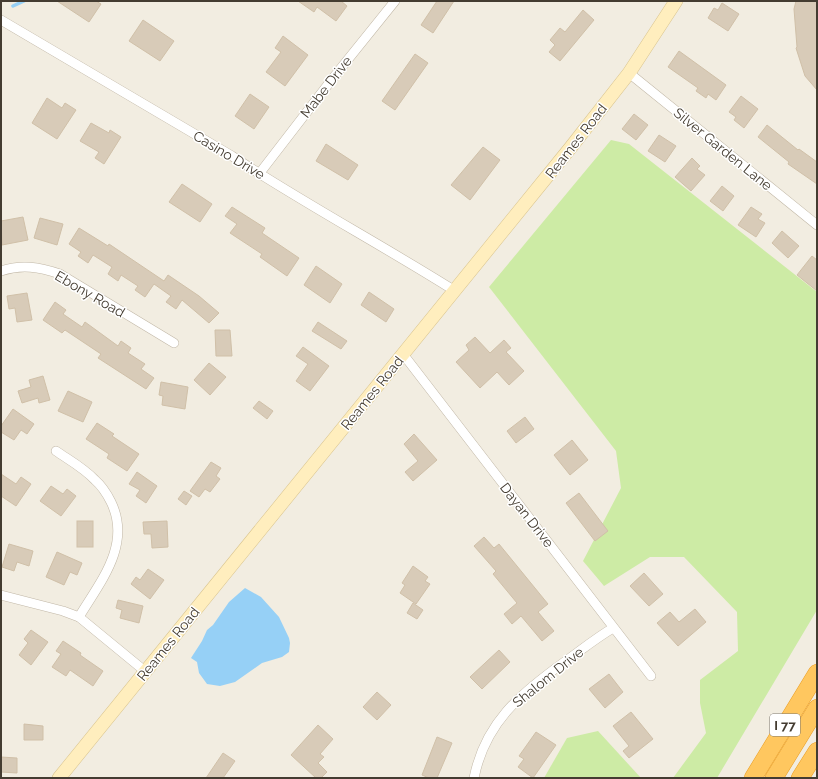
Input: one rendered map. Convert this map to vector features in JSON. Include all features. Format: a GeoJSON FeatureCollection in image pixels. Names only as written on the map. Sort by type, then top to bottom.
{"type":"FeatureCollection","features":[{"type":"Feature","properties":{"kind":"highway","name":"I 77"},"geometry":{"type":"LineString","coordinates":[[753,778],[817,673]]}},
{"type":"Feature","properties":{"kind":"highway","name":"I 77"},"geometry":{"type":"LineString","coordinates":[[774,778],[817,708]]}},
{"type":"Feature","properties":{"kind":"highway"},"geometry":{"type":"LineString","coordinates":[[800,778],[817,751]]}},
{"type":"Feature","properties":{"kind":"main road","name":"Reames Road"},"geometry":{"type":"LineString","coordinates":[[59,778],[571,147],[629,73],[676,1]]}},
{"type":"Feature","properties":{"kind":"street","name":"Mabe Drive"},"geometry":{"type":"LineString","coordinates":[[259,174],[332,78],[395,1]]}},
{"type":"Feature","properties":{"kind":"street","name":"Casino Drive"},"geometry":{"type":"LineString","coordinates":[[1,20],[455,291]]}},
{"type":"Feature","properties":{"kind":"street","name":"Silver Garden Lane"},"geometry":{"type":"LineString","coordinates":[[629,73],[817,224]]}},
{"type":"Feature","properties":{"kind":"street","name":"Ebony Road"},"geometry":{"type":"LineString","coordinates":[[1,271],[10,268],[41,268],[60,274],[174,343]]}},
{"type":"Feature","properties":{"kind":"street","name":"Dayan Drive"},"geometry":{"type":"LineString","coordinates":[[403,354],[651,676]]}},
{"type":"Feature","properties":{"kind":"street"},"geometry":{"type":"LineString","coordinates":[[56,451],[96,480],[103,489],[116,513],[118,526],[118,542],[110,566],[79,617]]}},
{"type":"Feature","properties":{"kind":"street"},"geometry":{"type":"LineString","coordinates":[[1,595],[63,611],[79,617],[146,672]]}},
{"type":"Feature","properties":{"kind":"street","name":"Shalom Drive"},"geometry":{"type":"LineString","coordinates":[[474,778],[479,760],[491,732],[512,705],[547,675],[613,628]]}},
{"type":"Feature","properties":{"kind":"green space"},"geometry":{"type":"Polygon","coordinates":[[[611,140],[629,144],[817,292],[817,610],[717,778],[673,778],[706,733],[700,703],[700,680],[738,651],[737,612],[684,557],[650,557],[604,586],[583,561],[621,488],[616,451],[489,287],[611,140]]]}},
{"type":"Feature","properties":{"kind":"green space"},"geometry":{"type":"Polygon","coordinates":[[[598,731],[641,778],[544,778],[567,738],[598,731]]]}},
{"type":"Feature","properties":{"kind":"water"},"geometry":{"type":"Polygon","coordinates":[[[245,588],[261,597],[279,617],[289,638],[289,652],[282,657],[262,663],[235,682],[220,686],[207,684],[199,673],[197,662],[191,658],[207,630],[213,625],[229,602],[245,588]]]}},
{"type":"Feature","properties":{"kind":"building"},"geometry":{"type":"Polygon","coordinates":[[[57,1],[96,1],[101,4],[89,22],[57,1]]]}},
{"type":"Feature","properties":{"kind":"building"},"geometry":{"type":"Polygon","coordinates":[[[298,1],[341,1],[347,6],[336,21],[317,7],[314,12],[298,1]]]}},
{"type":"Feature","properties":{"kind":"building"},"geometry":{"type":"Polygon","coordinates":[[[437,1],[454,1],[433,33],[421,25],[437,1]]]}},
{"type":"Feature","properties":{"kind":"building"},"geometry":{"type":"Polygon","coordinates":[[[796,1],[817,1],[817,90],[805,76],[796,48],[794,9],[796,1]]]}},
{"type":"Feature","properties":{"kind":"building"},"geometry":{"type":"Polygon","coordinates":[[[722,3],[739,14],[728,31],[708,18],[714,8],[718,10],[722,3]]]}},
{"type":"Feature","properties":{"kind":"building"},"geometry":{"type":"Polygon","coordinates":[[[583,10],[594,20],[560,61],[549,52],[555,45],[550,40],[560,28],[565,32],[583,10]]]}},
{"type":"Feature","properties":{"kind":"building"},"geometry":{"type":"Polygon","coordinates":[[[143,20],[174,41],[160,61],[129,41],[143,20]]]}},
{"type":"Feature","properties":{"kind":"building"},"geometry":{"type":"Polygon","coordinates":[[[283,36],[308,55],[285,86],[266,72],[281,52],[275,48],[283,36]]]}},
{"type":"Feature","properties":{"kind":"building"},"geometry":{"type":"Polygon","coordinates":[[[679,51],[726,85],[716,100],[708,94],[706,98],[696,91],[698,88],[668,67],[679,51]]]}},
{"type":"Feature","properties":{"kind":"building"},"geometry":{"type":"Polygon","coordinates":[[[415,54],[428,63],[395,110],[382,101],[415,54]]]}},
{"type":"Feature","properties":{"kind":"building"},"geometry":{"type":"Polygon","coordinates":[[[250,94],[269,107],[254,129],[235,116],[250,94]]]}},
{"type":"Feature","properties":{"kind":"building"},"geometry":{"type":"Polygon","coordinates":[[[741,96],[758,109],[744,128],[734,120],[736,117],[729,112],[741,96]]]}},
{"type":"Feature","properties":{"kind":"building"},"geometry":{"type":"Polygon","coordinates":[[[47,98],[62,108],[65,103],[76,110],[57,139],[32,123],[47,98]]]}},
{"type":"Feature","properties":{"kind":"building"},"geometry":{"type":"Polygon","coordinates":[[[634,114],[648,125],[636,140],[622,129],[634,114]]]}},
{"type":"Feature","properties":{"kind":"building"},"geometry":{"type":"Polygon","coordinates":[[[91,123],[109,133],[110,130],[121,137],[104,164],[95,158],[99,152],[80,141],[91,123]]]}},
{"type":"Feature","properties":{"kind":"building"},"geometry":{"type":"Polygon","coordinates":[[[767,125],[798,150],[799,149],[817,162],[817,184],[788,164],[789,162],[758,137],[767,125]]]}},
{"type":"Feature","properties":{"kind":"building"},"geometry":{"type":"Polygon","coordinates":[[[659,135],[676,146],[665,162],[648,151],[659,135]]]}},
{"type":"Feature","properties":{"kind":"building"},"geometry":{"type":"Polygon","coordinates":[[[326,144],[358,165],[348,180],[316,161],[326,144]]]}},
{"type":"Feature","properties":{"kind":"building"},"geometry":{"type":"Polygon","coordinates":[[[483,147],[500,160],[470,200],[451,185],[483,147]]]}},
{"type":"Feature","properties":{"kind":"building"},"geometry":{"type":"Polygon","coordinates":[[[692,158],[700,166],[697,169],[705,175],[691,191],[675,177],[692,158]]]}},
{"type":"Feature","properties":{"kind":"building"},"geometry":{"type":"Polygon","coordinates":[[[182,184],[212,204],[200,222],[169,202],[182,184]]]}},
{"type":"Feature","properties":{"kind":"building"},"geometry":{"type":"Polygon","coordinates":[[[722,186],[734,196],[723,211],[710,201],[722,186]]]}},
{"type":"Feature","properties":{"kind":"building"},"geometry":{"type":"Polygon","coordinates":[[[232,207],[265,228],[262,233],[299,258],[287,276],[260,257],[262,254],[230,233],[237,224],[225,216],[232,207]]]}},
{"type":"Feature","properties":{"kind":"building"},"geometry":{"type":"Polygon","coordinates":[[[751,207],[762,214],[758,219],[765,223],[756,237],[738,225],[751,207]]]}},
{"type":"Feature","properties":{"kind":"building"},"geometry":{"type":"Polygon","coordinates":[[[23,217],[28,240],[2,245],[1,221],[23,217]]]}},
{"type":"Feature","properties":{"kind":"building"},"geometry":{"type":"Polygon","coordinates":[[[40,218],[63,224],[57,245],[34,238],[40,218]]]}},
{"type":"Feature","properties":{"kind":"building"},"geometry":{"type":"Polygon","coordinates":[[[79,228],[108,246],[109,244],[164,281],[168,275],[199,296],[219,313],[209,323],[182,300],[176,309],[166,302],[171,296],[154,284],[145,297],[135,290],[138,286],[121,275],[118,281],[108,274],[112,267],[93,255],[88,263],[78,256],[81,252],[69,244],[79,228]]]}},
{"type":"Feature","properties":{"kind":"building"},"geometry":{"type":"Polygon","coordinates":[[[782,231],[799,246],[788,258],[772,243],[782,231]]]}},
{"type":"Feature","properties":{"kind":"building"},"geometry":{"type":"Polygon","coordinates":[[[812,256],[817,260],[817,291],[797,275],[812,256]]]}},
{"type":"Feature","properties":{"kind":"building"},"geometry":{"type":"Polygon","coordinates":[[[316,266],[342,284],[330,303],[304,285],[316,266]]]}},
{"type":"Feature","properties":{"kind":"building"},"geometry":{"type":"Polygon","coordinates":[[[369,292],[394,309],[386,322],[361,305],[369,292]]]}},
{"type":"Feature","properties":{"kind":"building"},"geometry":{"type":"Polygon","coordinates":[[[27,293],[32,320],[17,322],[15,308],[9,309],[7,296],[27,293]]]}},
{"type":"Feature","properties":{"kind":"building"},"geometry":{"type":"Polygon","coordinates":[[[55,302],[66,310],[63,314],[82,327],[85,322],[118,346],[121,341],[131,348],[128,353],[145,364],[141,369],[154,378],[146,389],[98,358],[101,354],[65,330],[62,333],[43,320],[55,302]]]}},
{"type":"Feature","properties":{"kind":"building"},"geometry":{"type":"Polygon","coordinates":[[[318,322],[347,341],[341,349],[312,331],[318,322]]]}},
{"type":"Feature","properties":{"kind":"building"},"geometry":{"type":"Polygon","coordinates":[[[215,330],[230,330],[232,356],[216,356],[215,330]]]}},
{"type":"Feature","properties":{"kind":"building"},"geometry":{"type":"Polygon","coordinates":[[[475,337],[490,353],[504,340],[511,348],[506,352],[524,371],[509,385],[497,372],[480,388],[456,362],[469,350],[466,345],[475,337]]]}},
{"type":"Feature","properties":{"kind":"building"},"geometry":{"type":"Polygon","coordinates":[[[303,347],[329,366],[310,391],[296,381],[308,364],[296,356],[303,347]]]}},
{"type":"Feature","properties":{"kind":"building"},"geometry":{"type":"Polygon","coordinates":[[[209,363],[226,377],[210,395],[194,380],[209,363]]]}},
{"type":"Feature","properties":{"kind":"building"},"geometry":{"type":"Polygon","coordinates":[[[43,376],[50,400],[39,403],[38,398],[22,403],[18,391],[31,387],[29,380],[43,376]]]}},
{"type":"Feature","properties":{"kind":"building"},"geometry":{"type":"Polygon","coordinates":[[[161,382],[188,387],[185,409],[162,405],[163,396],[159,395],[161,382]]]}},
{"type":"Feature","properties":{"kind":"building"},"geometry":{"type":"Polygon","coordinates":[[[68,391],[92,402],[83,422],[58,411],[68,391]]]}},
{"type":"Feature","properties":{"kind":"building"},"geometry":{"type":"Polygon","coordinates":[[[259,401],[273,411],[267,419],[253,408],[259,401]]]}},
{"type":"Feature","properties":{"kind":"building"},"geometry":{"type":"Polygon","coordinates":[[[13,409],[34,424],[27,434],[21,430],[14,440],[1,432],[1,426],[13,409]]]}},
{"type":"Feature","properties":{"kind":"building"},"geometry":{"type":"Polygon","coordinates":[[[525,417],[534,429],[516,443],[507,431],[525,417]]]}},
{"type":"Feature","properties":{"kind":"building"},"geometry":{"type":"Polygon","coordinates":[[[97,423],[114,434],[112,436],[139,454],[127,471],[107,458],[109,454],[86,439],[97,423]]]}},
{"type":"Feature","properties":{"kind":"building"},"geometry":{"type":"Polygon","coordinates":[[[414,434],[437,460],[413,481],[405,472],[418,461],[404,444],[414,434]]]}},
{"type":"Feature","properties":{"kind":"building"},"geometry":{"type":"Polygon","coordinates":[[[572,440],[588,460],[570,475],[554,455],[572,440]]]}},
{"type":"Feature","properties":{"kind":"building"},"geometry":{"type":"Polygon","coordinates":[[[211,462],[221,468],[216,476],[220,479],[210,492],[205,489],[199,497],[190,491],[211,462]]]}},
{"type":"Feature","properties":{"kind":"building"},"geometry":{"type":"Polygon","coordinates":[[[137,472],[157,486],[146,503],[136,496],[140,490],[129,484],[137,472]]]}},
{"type":"Feature","properties":{"kind":"building"},"geometry":{"type":"Polygon","coordinates":[[[1,474],[16,484],[21,477],[31,484],[16,506],[1,496],[1,474]]]}},
{"type":"Feature","properties":{"kind":"building"},"geometry":{"type":"Polygon","coordinates":[[[51,486],[63,494],[67,489],[76,496],[61,516],[40,501],[51,486]]]}},
{"type":"Feature","properties":{"kind":"building"},"geometry":{"type":"Polygon","coordinates":[[[184,491],[192,496],[186,505],[178,499],[184,491]]]}},
{"type":"Feature","properties":{"kind":"building"},"geometry":{"type":"Polygon","coordinates":[[[579,493],[608,531],[595,541],[566,503],[579,493]]]}},
{"type":"Feature","properties":{"kind":"building"},"geometry":{"type":"Polygon","coordinates":[[[77,521],[93,521],[93,547],[77,547],[77,521]]]}},
{"type":"Feature","properties":{"kind":"building"},"geometry":{"type":"Polygon","coordinates":[[[167,521],[168,547],[152,548],[151,534],[144,534],[143,522],[167,521]]]}},
{"type":"Feature","properties":{"kind":"building"},"geometry":{"type":"Polygon","coordinates":[[[484,537],[494,548],[499,544],[548,604],[538,612],[554,631],[542,641],[521,616],[512,624],[504,614],[517,603],[493,574],[496,571],[474,546],[484,537]]]}},
{"type":"Feature","properties":{"kind":"building"},"geometry":{"type":"Polygon","coordinates":[[[9,544],[33,551],[29,566],[17,562],[14,571],[2,567],[9,544]]]}},
{"type":"Feature","properties":{"kind":"building"},"geometry":{"type":"Polygon","coordinates":[[[57,552],[82,563],[77,575],[70,572],[64,585],[46,577],[57,552]]]}},
{"type":"Feature","properties":{"kind":"building"},"geometry":{"type":"Polygon","coordinates":[[[413,566],[428,577],[425,581],[430,584],[416,604],[400,593],[405,585],[402,583],[413,566]]]}},
{"type":"Feature","properties":{"kind":"building"},"geometry":{"type":"Polygon","coordinates":[[[148,569],[164,580],[150,599],[131,584],[136,577],[140,580],[148,569]]]}},
{"type":"Feature","properties":{"kind":"building"},"geometry":{"type":"Polygon","coordinates":[[[644,573],[663,594],[649,606],[630,586],[644,573]]]}},
{"type":"Feature","properties":{"kind":"building"},"geometry":{"type":"Polygon","coordinates":[[[118,600],[143,606],[139,623],[120,618],[122,610],[116,608],[118,600]]]}},
{"type":"Feature","properties":{"kind":"building"},"geometry":{"type":"Polygon","coordinates":[[[413,603],[423,610],[417,619],[407,613],[413,603]]]}},
{"type":"Feature","properties":{"kind":"building"},"geometry":{"type":"Polygon","coordinates":[[[695,609],[706,622],[678,646],[657,623],[670,612],[679,622],[695,609]]]}},
{"type":"Feature","properties":{"kind":"building"},"geometry":{"type":"Polygon","coordinates":[[[31,630],[48,642],[31,665],[19,655],[28,643],[24,639],[31,630]]]}},
{"type":"Feature","properties":{"kind":"building"},"geometry":{"type":"Polygon","coordinates":[[[63,641],[103,671],[93,686],[70,670],[66,676],[52,667],[61,654],[56,651],[63,641]]]}},
{"type":"Feature","properties":{"kind":"building"},"geometry":{"type":"Polygon","coordinates":[[[499,650],[510,662],[482,689],[470,677],[499,650]]]}},
{"type":"Feature","properties":{"kind":"building"},"geometry":{"type":"Polygon","coordinates":[[[609,674],[623,692],[605,708],[589,689],[609,674]]]}},
{"type":"Feature","properties":{"kind":"building"},"geometry":{"type":"Polygon","coordinates":[[[377,692],[391,705],[377,720],[363,707],[377,692]]]}},
{"type":"Feature","properties":{"kind":"building"},"geometry":{"type":"Polygon","coordinates":[[[631,712],[653,739],[629,758],[623,751],[629,746],[613,726],[631,712]]]}},
{"type":"Feature","properties":{"kind":"building"},"geometry":{"type":"Polygon","coordinates":[[[24,724],[43,726],[43,740],[24,740],[24,724]]]}},
{"type":"Feature","properties":{"kind":"building"},"geometry":{"type":"Polygon","coordinates":[[[318,725],[333,739],[320,754],[324,757],[318,763],[327,772],[321,778],[316,778],[291,755],[318,725]]]}},
{"type":"Feature","properties":{"kind":"building"},"geometry":{"type":"Polygon","coordinates":[[[536,732],[556,745],[533,778],[518,767],[524,759],[519,756],[536,732]]]}},
{"type":"Feature","properties":{"kind":"building"},"geometry":{"type":"Polygon","coordinates":[[[437,737],[452,743],[437,778],[429,778],[422,775],[437,737]]]}},
{"type":"Feature","properties":{"kind":"building"},"geometry":{"type":"Polygon","coordinates":[[[223,753],[235,761],[223,778],[206,778],[223,753]]]}},
{"type":"Feature","properties":{"kind":"building"},"geometry":{"type":"Polygon","coordinates":[[[1,757],[17,758],[17,773],[1,772],[1,757]]]}},
{"type":"Feature","properties":{"kind":"waterway"},"geometry":{"type":"LineString","coordinates":[[13,6],[24,1]]}}]}
